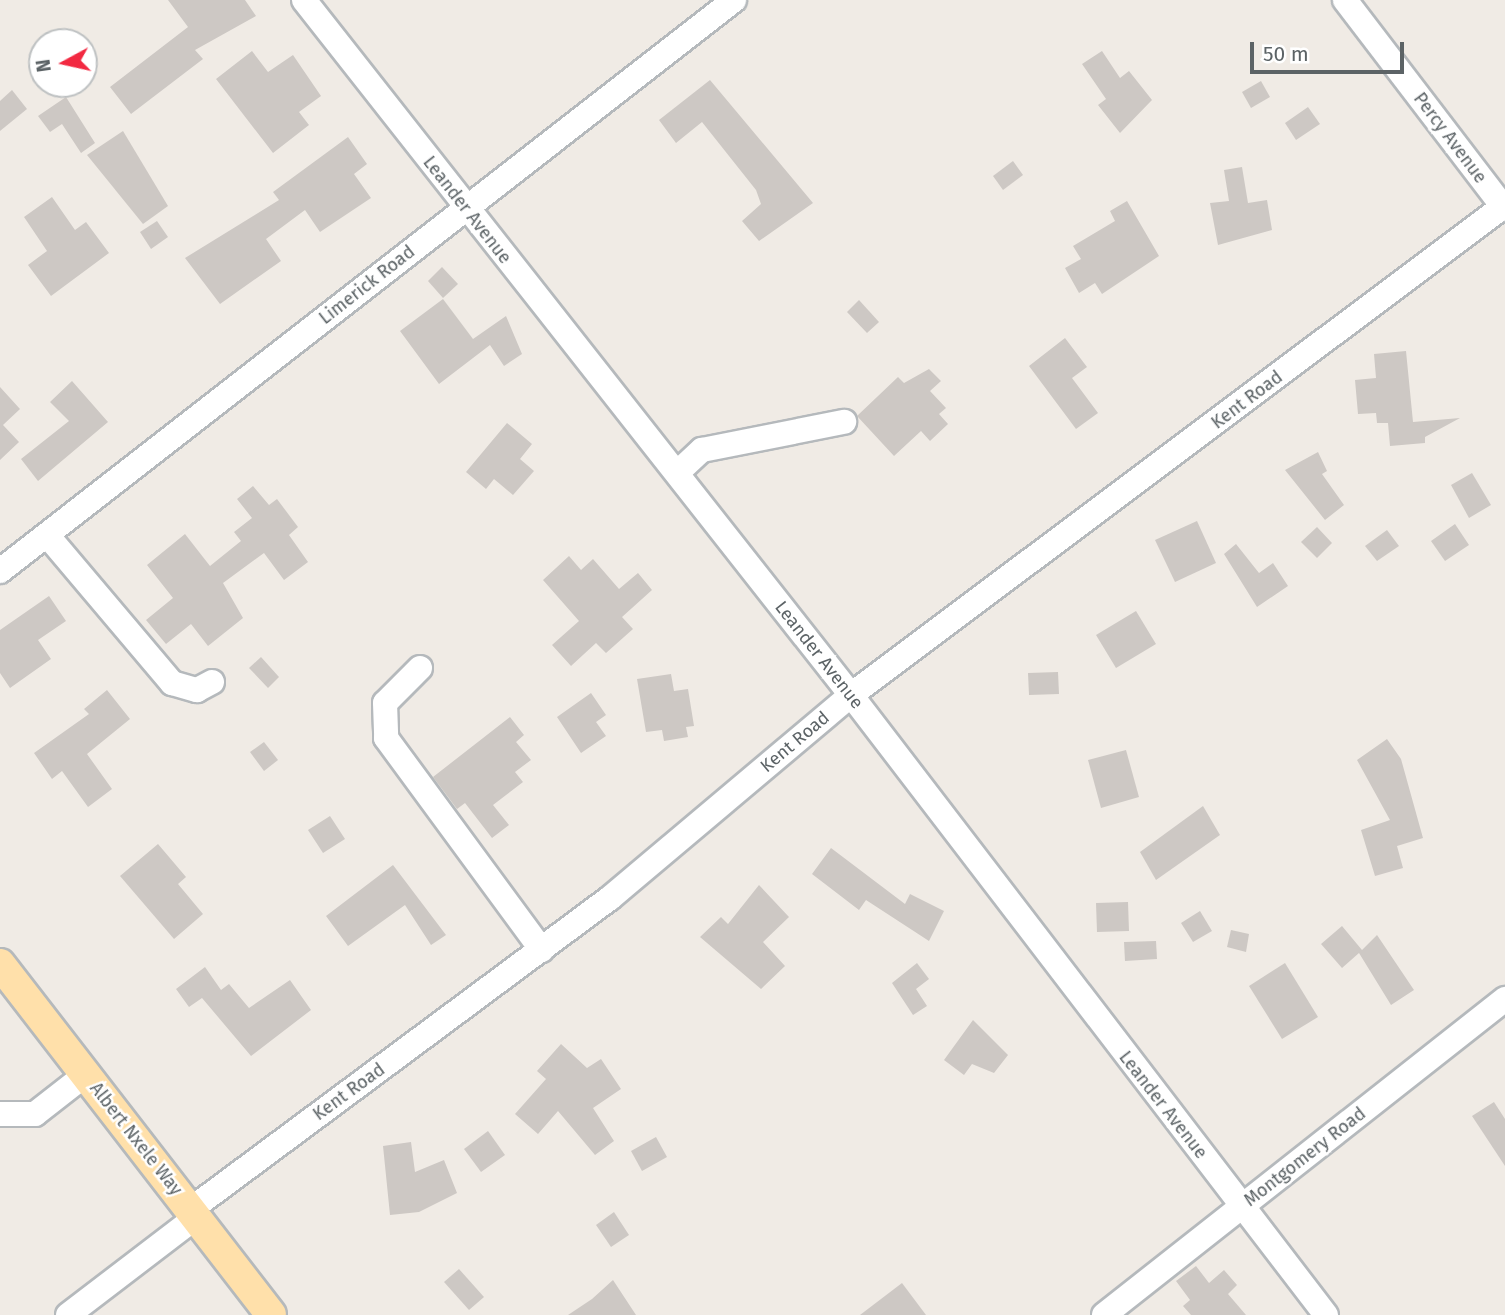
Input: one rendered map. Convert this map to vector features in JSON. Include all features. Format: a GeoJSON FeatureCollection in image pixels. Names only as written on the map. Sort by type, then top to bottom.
{"type":"FeatureCollection","features":[{"type":"Feature","properties":{"kind":"main road","name":"Albert Nxele Way"},"geometry":{"type":"LineString","coordinates":[[4,978],[85,1075],[271,1315]]}},
{"type":"Feature","properties":{"kind":"street","name":"Leander Avenue"},"geometry":{"type":"LineString","coordinates":[[304,0],[465,209],[851,695],[1326,1315]]}},
{"type":"Feature","properties":{"kind":"street","name":"Limerick Road"},"geometry":{"type":"LineString","coordinates":[[0,571],[734,0]]}},
{"type":"Feature","properties":{"kind":"street","name":"Percy Avenue"},"geometry":{"type":"LineString","coordinates":[[1345,0],[1504,207]]}},
{"type":"Feature","properties":{"kind":"street","name":"Kent Road"},"geometry":{"type":"LineString","coordinates":[[68,1315],[193,1213],[542,950],[851,695],[1504,207]]}},
{"type":"Feature","properties":{"kind":"street"},"geometry":{"type":"LineString","coordinates":[[677,473],[702,450],[844,422]]}},
{"type":"Feature","properties":{"kind":"street"},"geometry":{"type":"LineString","coordinates":[[47,535],[172,684],[197,690],[212,682]]}},
{"type":"Feature","properties":{"kind":"street"},"geometry":{"type":"LineString","coordinates":[[420,668],[385,703],[386,738],[542,950]]}},
{"type":"Feature","properties":{"kind":"street","name":"Montgomery Road"},"geometry":{"type":"LineString","coordinates":[[1104,1315],[1505,999]]}},
{"type":"Feature","properties":{"kind":"street"},"geometry":{"type":"LineString","coordinates":[[0,1114],[35,1114],[85,1075]]}},
{"type":"Feature","properties":{"kind":"building"},"geometry":{"type":"Polygon","coordinates":[[[168,0],[245,0],[256,16],[195,50],[203,59],[131,114],[110,87],[188,27],[168,0]]]}},
{"type":"Feature","properties":{"kind":"building"},"geometry":{"type":"Polygon","coordinates":[[[252,51],[268,72],[293,55],[321,96],[299,112],[309,125],[273,153],[216,79],[252,51]]]}},
{"type":"Feature","properties":{"kind":"building"},"geometry":{"type":"Polygon","coordinates":[[[1102,51],[1120,78],[1129,71],[1152,100],[1120,133],[1098,105],[1106,99],[1082,64],[1102,51]]]}},
{"type":"Feature","properties":{"kind":"building"},"geometry":{"type":"Polygon","coordinates":[[[710,80],[813,203],[759,241],[742,221],[761,204],[756,190],[702,122],[676,143],[659,120],[710,80]]]}},
{"type":"Feature","properties":{"kind":"building"},"geometry":{"type":"Polygon","coordinates":[[[1261,81],[1270,97],[1251,108],[1242,92],[1261,81]]]}},
{"type":"Feature","properties":{"kind":"building"},"geometry":{"type":"Polygon","coordinates":[[[12,90],[27,109],[0,131],[0,101],[12,90]]]}},
{"type":"Feature","properties":{"kind":"building"},"geometry":{"type":"Polygon","coordinates":[[[67,98],[95,143],[81,153],[62,124],[50,132],[38,116],[67,98]]]}},
{"type":"Feature","properties":{"kind":"building"},"geometry":{"type":"Polygon","coordinates":[[[1308,107],[1320,124],[1296,140],[1285,123],[1308,107]]]}},
{"type":"Feature","properties":{"kind":"building"},"geometry":{"type":"Polygon","coordinates":[[[123,131],[168,206],[143,224],[87,155],[123,131]]]}},
{"type":"Feature","properties":{"kind":"building"},"geometry":{"type":"Polygon","coordinates":[[[348,137],[367,164],[354,174],[371,198],[320,232],[305,210],[266,239],[281,261],[220,304],[185,258],[279,200],[273,192],[348,137]]]}},
{"type":"Feature","properties":{"kind":"building"},"geometry":{"type":"Polygon","coordinates":[[[1013,161],[1023,175],[1003,190],[993,176],[1013,161]]]}},
{"type":"Feature","properties":{"kind":"building"},"geometry":{"type":"Polygon","coordinates":[[[1242,167],[1248,203],[1267,200],[1272,230],[1218,245],[1210,203],[1229,201],[1224,170],[1242,167]]]}},
{"type":"Feature","properties":{"kind":"building"},"geometry":{"type":"Polygon","coordinates":[[[52,197],[75,230],[86,222],[109,253],[51,296],[28,265],[47,251],[24,217],[52,197]]]}},
{"type":"Feature","properties":{"kind":"building"},"geometry":{"type":"Polygon","coordinates":[[[1127,201],[1159,256],[1102,294],[1095,283],[1079,293],[1065,268],[1081,259],[1073,246],[1115,221],[1110,211],[1127,201]]]}},
{"type":"Feature","properties":{"kind":"building"},"geometry":{"type":"Polygon","coordinates":[[[157,221],[168,237],[151,249],[140,232],[157,221]]]}},
{"type":"Feature","properties":{"kind":"building"},"geometry":{"type":"Polygon","coordinates":[[[442,267],[458,284],[443,298],[428,281],[442,267]]]}},
{"type":"Feature","properties":{"kind":"building"},"geometry":{"type":"Polygon","coordinates":[[[443,299],[473,339],[506,316],[522,354],[504,366],[490,345],[439,384],[400,331],[443,299]]]}},
{"type":"Feature","properties":{"kind":"building"},"geometry":{"type":"Polygon","coordinates":[[[859,300],[879,322],[867,333],[847,312],[859,300]]]}},
{"type":"Feature","properties":{"kind":"building"},"geometry":{"type":"Polygon","coordinates":[[[1065,338],[1087,367],[1072,378],[1098,413],[1076,429],[1029,366],[1065,338]]]}},
{"type":"Feature","properties":{"kind":"building"},"geometry":{"type":"Polygon","coordinates":[[[1406,351],[1413,422],[1460,418],[1425,437],[1425,443],[1390,446],[1388,423],[1377,423],[1376,413],[1358,414],[1355,380],[1376,378],[1374,354],[1406,351]]]}},
{"type":"Feature","properties":{"kind":"building"},"geometry":{"type":"Polygon","coordinates":[[[929,369],[941,381],[930,391],[946,408],[939,414],[948,424],[930,441],[921,431],[894,456],[857,416],[898,377],[904,383],[929,369]]]}},
{"type":"Feature","properties":{"kind":"building"},"geometry":{"type":"Polygon","coordinates":[[[72,381],[108,422],[38,481],[21,459],[69,421],[50,402],[72,381]]]}},
{"type":"Feature","properties":{"kind":"building"},"geometry":{"type":"Polygon","coordinates":[[[0,387],[20,409],[3,425],[19,442],[0,460],[0,387]]]}},
{"type":"Feature","properties":{"kind":"building"},"geometry":{"type":"Polygon","coordinates":[[[507,423],[532,444],[520,459],[534,471],[513,495],[494,479],[486,489],[466,472],[507,423]]]}},
{"type":"Feature","properties":{"kind":"building"},"geometry":{"type":"Polygon","coordinates":[[[1318,452],[1327,471],[1322,474],[1344,505],[1325,520],[1285,470],[1318,452]]]}},
{"type":"Feature","properties":{"kind":"building"},"geometry":{"type":"Polygon","coordinates":[[[1472,473],[1491,505],[1469,518],[1451,485],[1472,473]]]}},
{"type":"Feature","properties":{"kind":"building"},"geometry":{"type":"Polygon","coordinates":[[[253,486],[269,505],[277,499],[298,527],[289,535],[308,562],[284,580],[264,553],[223,583],[243,618],[208,646],[191,624],[166,644],[146,620],[173,598],[147,565],[185,534],[210,566],[241,541],[234,532],[252,518],[237,499],[253,486]]]}},
{"type":"Feature","properties":{"kind":"building"},"geometry":{"type":"Polygon","coordinates":[[[1197,521],[1216,563],[1175,582],[1155,540],[1197,521]]]}},
{"type":"Feature","properties":{"kind":"building"},"geometry":{"type":"Polygon","coordinates":[[[1455,524],[1469,545],[1445,561],[1431,541],[1455,524]]]}},
{"type":"Feature","properties":{"kind":"building"},"geometry":{"type":"Polygon","coordinates":[[[1317,527],[1332,543],[1317,558],[1301,542],[1317,527]]]}},
{"type":"Feature","properties":{"kind":"building"},"geometry":{"type":"Polygon","coordinates":[[[1387,530],[1399,546],[1377,561],[1365,546],[1387,530]]]}},
{"type":"Feature","properties":{"kind":"building"},"geometry":{"type":"Polygon","coordinates":[[[1236,544],[1259,573],[1273,563],[1288,586],[1257,607],[1224,554],[1236,544]]]}},
{"type":"Feature","properties":{"kind":"building"},"geometry":{"type":"Polygon","coordinates":[[[569,556],[581,570],[593,559],[619,589],[638,573],[652,590],[622,617],[633,629],[606,653],[596,643],[571,666],[552,645],[579,621],[543,580],[569,556]]]}},
{"type":"Feature","properties":{"kind":"building"},"geometry":{"type":"Polygon","coordinates":[[[49,596],[66,621],[38,640],[51,659],[10,688],[0,673],[0,630],[49,596]]]}},
{"type":"Feature","properties":{"kind":"building"},"geometry":{"type":"Polygon","coordinates":[[[1136,611],[1156,644],[1116,668],[1096,635],[1136,611]]]}},
{"type":"Feature","properties":{"kind":"building"},"geometry":{"type":"Polygon","coordinates":[[[261,657],[279,677],[268,688],[249,668],[261,657]]]}},
{"type":"Feature","properties":{"kind":"building"},"geometry":{"type":"Polygon","coordinates":[[[1058,672],[1059,694],[1029,695],[1028,673],[1058,672]]]}},
{"type":"Feature","properties":{"kind":"building"},"geometry":{"type":"Polygon","coordinates":[[[671,674],[674,691],[688,689],[694,726],[686,727],[688,737],[664,741],[662,730],[646,732],[637,679],[671,674]]]}},
{"type":"Feature","properties":{"kind":"building"},"geometry":{"type":"Polygon","coordinates":[[[107,690],[130,719],[87,754],[112,789],[88,807],[62,771],[52,779],[34,753],[89,714],[84,709],[107,690]]]}},
{"type":"Feature","properties":{"kind":"building"},"geometry":{"type":"Polygon","coordinates":[[[591,693],[606,715],[596,722],[606,736],[581,753],[557,717],[591,693]]]}},
{"type":"Feature","properties":{"kind":"building"},"geometry":{"type":"Polygon","coordinates":[[[510,717],[524,735],[516,742],[531,760],[515,772],[523,782],[493,805],[509,825],[492,838],[465,803],[457,809],[433,777],[510,717]]]}},
{"type":"Feature","properties":{"kind":"building"},"geometry":{"type":"Polygon","coordinates":[[[1387,739],[1401,759],[1423,838],[1397,846],[1403,868],[1375,876],[1361,830],[1390,820],[1357,760],[1387,739]]]}},
{"type":"Feature","properties":{"kind":"building"},"geometry":{"type":"Polygon","coordinates":[[[264,742],[278,760],[264,771],[250,752],[264,742]]]}},
{"type":"Feature","properties":{"kind":"building"},"geometry":{"type":"Polygon","coordinates":[[[1126,750],[1139,797],[1101,808],[1088,760],[1126,750]]]}},
{"type":"Feature","properties":{"kind":"building"},"geometry":{"type":"Polygon","coordinates":[[[1203,806],[1220,835],[1156,880],[1140,852],[1203,806]]]}},
{"type":"Feature","properties":{"kind":"building"},"geometry":{"type":"Polygon","coordinates":[[[330,816],[345,839],[323,853],[308,830],[330,816]]]}},
{"type":"Feature","properties":{"kind":"building"},"geometry":{"type":"Polygon","coordinates":[[[158,844],[186,877],[178,884],[203,914],[174,939],[120,876],[158,844]]]}},
{"type":"Feature","properties":{"kind":"building"},"geometry":{"type":"Polygon","coordinates":[[[831,848],[905,904],[910,894],[944,911],[929,941],[866,900],[859,910],[812,874],[831,848]]]}},
{"type":"Feature","properties":{"kind":"building"},"geometry":{"type":"Polygon","coordinates":[[[393,865],[446,935],[431,945],[405,905],[348,946],[326,916],[393,865]]]}},
{"type":"Feature","properties":{"kind":"building"},"geometry":{"type":"Polygon","coordinates":[[[759,885],[789,917],[763,942],[785,966],[761,989],[700,937],[721,917],[728,924],[759,885]]]}},
{"type":"Feature","properties":{"kind":"building"},"geometry":{"type":"Polygon","coordinates":[[[1128,902],[1129,931],[1097,932],[1096,903],[1128,902]]]}},
{"type":"Feature","properties":{"kind":"building"},"geometry":{"type":"Polygon","coordinates":[[[1200,911],[1212,931],[1193,942],[1181,923],[1200,911]]]}},
{"type":"Feature","properties":{"kind":"building"},"geometry":{"type":"Polygon","coordinates":[[[1342,926],[1362,950],[1377,935],[1414,990],[1391,1005],[1359,953],[1342,968],[1321,944],[1342,926]]]}},
{"type":"Feature","properties":{"kind":"building"},"geometry":{"type":"Polygon","coordinates":[[[1231,930],[1249,934],[1246,952],[1227,947],[1231,930]]]}},
{"type":"Feature","properties":{"kind":"building"},"geometry":{"type":"Polygon","coordinates":[[[1156,941],[1157,959],[1125,961],[1124,942],[1156,941]]]}},
{"type":"Feature","properties":{"kind":"building"},"geometry":{"type":"Polygon","coordinates":[[[917,963],[929,979],[916,989],[927,1006],[913,1015],[892,983],[917,963]]]}},
{"type":"Feature","properties":{"kind":"building"},"geometry":{"type":"Polygon","coordinates":[[[1285,963],[1318,1017],[1282,1039],[1249,986],[1285,963]]]}},
{"type":"Feature","properties":{"kind":"building"},"geometry":{"type":"Polygon","coordinates":[[[205,967],[221,990],[229,984],[249,1008],[290,980],[311,1010],[251,1056],[202,998],[189,1007],[176,989],[205,967]]]}},
{"type":"Feature","properties":{"kind":"building"},"geometry":{"type":"Polygon","coordinates":[[[973,1020],[1008,1055],[994,1073],[972,1064],[964,1075],[944,1060],[973,1020]]]}},
{"type":"Feature","properties":{"kind":"building"},"geometry":{"type":"Polygon","coordinates":[[[561,1044],[587,1068],[601,1059],[621,1089],[593,1108],[614,1141],[595,1155],[558,1111],[538,1134],[515,1114],[546,1079],[537,1071],[561,1044]]]}},
{"type":"Feature","properties":{"kind":"building"},"geometry":{"type":"Polygon","coordinates":[[[1494,1102],[1505,1119],[1505,1166],[1472,1116],[1494,1102]]]}},
{"type":"Feature","properties":{"kind":"building"},"geometry":{"type":"Polygon","coordinates":[[[488,1131],[505,1155],[481,1172],[464,1149],[488,1131]]]}},
{"type":"Feature","properties":{"kind":"building"},"geometry":{"type":"Polygon","coordinates":[[[656,1137],[667,1157],[642,1171],[631,1151],[656,1137]]]}},
{"type":"Feature","properties":{"kind":"building"},"geometry":{"type":"Polygon","coordinates":[[[411,1142],[415,1172],[444,1160],[457,1193],[419,1212],[390,1215],[383,1146],[411,1142]]]}},
{"type":"Feature","properties":{"kind":"building"},"geometry":{"type":"Polygon","coordinates":[[[614,1212],[629,1235],[611,1247],[596,1225],[614,1212]]]}},
{"type":"Feature","properties":{"kind":"building"},"geometry":{"type":"Polygon","coordinates":[[[1196,1266],[1209,1283],[1224,1270],[1237,1285],[1228,1294],[1246,1315],[1191,1315],[1183,1306],[1190,1300],[1176,1281],[1196,1266]]]}},
{"type":"Feature","properties":{"kind":"building"},"geometry":{"type":"Polygon","coordinates":[[[459,1269],[484,1297],[469,1310],[444,1282],[459,1269]]]}},
{"type":"Feature","properties":{"kind":"building"},"geometry":{"type":"Polygon","coordinates":[[[613,1280],[636,1315],[568,1315],[592,1299],[613,1280]]]}},
{"type":"Feature","properties":{"kind":"building"},"geometry":{"type":"Polygon","coordinates":[[[902,1283],[926,1315],[860,1315],[902,1283]]]}}]}
